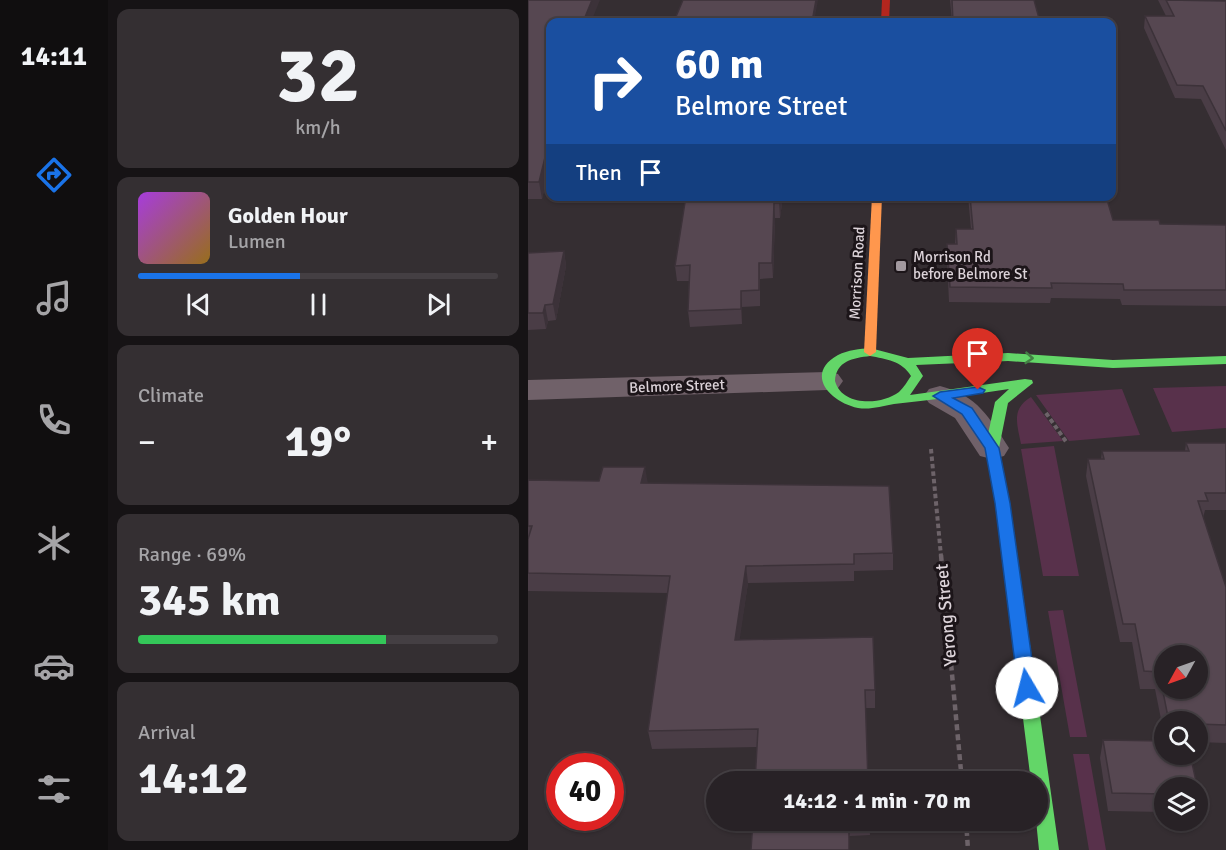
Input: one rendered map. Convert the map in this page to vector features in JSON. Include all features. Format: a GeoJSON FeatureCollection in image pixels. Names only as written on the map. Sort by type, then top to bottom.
{"type":"FeatureCollection","features":[{"type":"Feature","properties":{"kind":"street"},"geometry":{"type":"LineString","coordinates":[[885,18],[886,0]]}},
{"type":"Feature","properties":{"kind":"street","name":"Morrison Road"},"geometry":{"type":"LineString","coordinates":[[870,352],[877,201]]}},
{"type":"Feature","properties":{"kind":"street"},"geometry":{"type":"LineString","coordinates":[[870,352],[897,356],[915,369],[916,386],[909,394],[883,405],[853,403],[831,390],[827,381],[828,372],[833,364],[843,358],[870,352]]}},
{"type":"Feature","properties":{"kind":"street"},"geometry":{"type":"LineString","coordinates":[[908,362],[1008,357],[1113,364],[1226,360]]}},
{"type":"Feature","properties":{"kind":"street"},"geometry":{"type":"LineString","coordinates":[[1072,374],[1113,364]]}},
{"type":"Feature","properties":{"kind":"street","name":"Belmore Street"},"geometry":{"type":"LineString","coordinates":[[528,390],[827,381]]}},
{"type":"Feature","properties":{"kind":"street"},"geometry":{"type":"LineString","coordinates":[[898,400],[1042,381]]}},
{"type":"Feature","properties":{"kind":"street"},"geometry":{"type":"LineString","coordinates":[[1025,383],[1002,402],[992,448],[1004,515],[1049,850]]}},
{"type":"Feature","properties":{"kind":"street"},"geometry":{"type":"LineString","coordinates":[[940,396],[967,411],[992,448]]}},
{"type":"Feature","properties":{"kind":"path"},"geometry":{"type":"LineString","coordinates":[[1043,408],[1067,443]]}},
{"type":"Feature","properties":{"kind":"path","name":"Yerong Street"},"geometry":{"type":"LineString","coordinates":[[931,449],[961,771]]}},
{"type":"Feature","properties":{"kind":"path"},"geometry":{"type":"LineString","coordinates":[[967,831],[968,850]]}},
{"type":"Feature","properties":{"kind":"shaded area"},"geometry":{"type":"Polygon","coordinates":[[[1226,386],[1226,428],[1172,432],[1153,388],[1226,386]]]}},
{"type":"Feature","properties":{"kind":"shaded area"},"geometry":{"type":"Polygon","coordinates":[[[1122,389],[1140,435],[1069,441],[1036,395],[1122,389]]]}},
{"type":"Feature","properties":{"kind":"shaded area"},"geometry":{"type":"Polygon","coordinates":[[[1031,397],[1063,441],[1021,444],[1017,424],[1018,412],[1031,397]]]}},
{"type":"Feature","properties":{"kind":"shaded area"},"geometry":{"type":"Polygon","coordinates":[[[1054,446],[1079,576],[1043,576],[1021,449],[1054,446]]]}},
{"type":"Feature","properties":{"kind":"shaded area"},"geometry":{"type":"Polygon","coordinates":[[[1063,610],[1087,737],[1070,737],[1048,611],[1063,610]]]}},
{"type":"Feature","properties":{"kind":"shaded area"},"geometry":{"type":"Polygon","coordinates":[[[1073,754],[1089,754],[1106,850],[1089,850],[1073,754]]]}},
{"type":"Feature","properties":{"kind":"building"},"geometry":{"type":"Polygon","coordinates":[[[528,0],[592,0],[585,18],[546,18],[546,153],[539,182],[528,182],[528,0]]]}},
{"type":"Feature","properties":{"kind":"building"},"geometry":{"type":"Polygon","coordinates":[[[683,0],[816,0],[813,18],[675,18],[683,0]]]}},
{"type":"Feature","properties":{"kind":"building"},"geometry":{"type":"Polygon","coordinates":[[[952,0],[1034,0],[1039,18],[953,18],[952,0]]]}},
{"type":"Feature","properties":{"kind":"building"},"geometry":{"type":"Polygon","coordinates":[[[1166,0],[1226,1],[1226,131],[1203,86],[1177,85],[1145,16],[1174,16],[1166,0]]]}},
{"type":"Feature","properties":{"kind":"building"},"geometry":{"type":"Polygon","coordinates":[[[685,201],[779,201],[774,203],[772,263],[759,263],[759,290],[741,291],[741,309],[688,311],[690,265],[675,266],[685,201]]]}},
{"type":"Feature","properties":{"kind":"building"},"geometry":{"type":"Polygon","coordinates":[[[970,201],[1107,201],[1113,220],[1159,220],[1160,224],[1226,225],[1226,290],[1124,290],[1123,284],[1051,283],[1052,288],[950,287],[947,244],[957,244],[956,229],[973,229],[970,201]]]}},
{"type":"Feature","properties":{"kind":"building"},"geometry":{"type":"Polygon","coordinates":[[[564,251],[553,304],[545,305],[543,313],[528,313],[528,253],[564,251]]]}},
{"type":"Feature","properties":{"kind":"building"},"geometry":{"type":"Polygon","coordinates":[[[1186,443],[1226,443],[1226,493],[1205,493],[1208,501],[1198,501],[1226,587],[1226,725],[1208,724],[1208,711],[1167,711],[1164,699],[1208,699],[1208,645],[1154,645],[1154,672],[1144,671],[1135,624],[1123,624],[1088,459],[1104,459],[1102,451],[1189,451],[1186,443]]]}},
{"type":"Feature","properties":{"kind":"building"},"geometry":{"type":"Polygon","coordinates":[[[603,467],[645,467],[641,483],[889,486],[893,553],[854,554],[854,564],[746,566],[735,640],[873,637],[875,690],[865,690],[868,771],[756,771],[758,729],[648,731],[670,576],[528,573],[528,539],[532,526],[528,526],[528,480],[599,481],[603,467]]]}},
{"type":"Feature","properties":{"kind":"building"},"geometry":{"type":"Polygon","coordinates":[[[1103,740],[1154,741],[1154,765],[1192,765],[1195,777],[1154,777],[1154,794],[1112,793],[1103,740]]]}},
{"type":"Feature","properties":{"kind":"building"},"geometry":{"type":"Polygon","coordinates":[[[752,831],[849,831],[849,850],[751,850],[752,831]]]}},
{"type":"Feature","properties":{"kind":"traffic: fast"},"geometry":{"type":"LineString","coordinates":[[870,352],[898,358],[909,365],[917,376],[912,386],[894,400],[871,405],[848,401],[833,392],[829,376],[838,361],[856,354],[870,352]]}},
{"type":"Feature","properties":{"kind":"traffic: fast"},"geometry":{"type":"LineString","coordinates":[[908,362],[1008,357],[1113,364],[1226,360]]}},
{"type":"Feature","properties":{"kind":"traffic: fast"},"geometry":{"type":"LineString","coordinates":[[1025,383],[1002,402],[992,448],[1003,503],[1049,850]]}},
{"type":"Feature","properties":{"kind":"traffic: fast"},"geometry":{"type":"LineString","coordinates":[[898,401],[1027,383]]}},
{"type":"Feature","properties":{"kind":"traffic: slow"},"geometry":{"type":"LineString","coordinates":[[870,352],[877,201]]}},
{"type":"Feature","properties":{"kind":"traffic: jam"},"geometry":{"type":"LineString","coordinates":[[885,18],[886,0]]}},
{"type":"Feature","properties":{"kind":"place","name":"Morrison Rd before Belmore St"},"geometry":{"type":"Point","coordinates":[901,266]}},
{"type":"Feature","properties":{"kind":"route"},"geometry":{"type":"LineString","coordinates":[[978,390],[940,396],[967,411],[992,448],[1002,503],[1027,688]]}}]}
